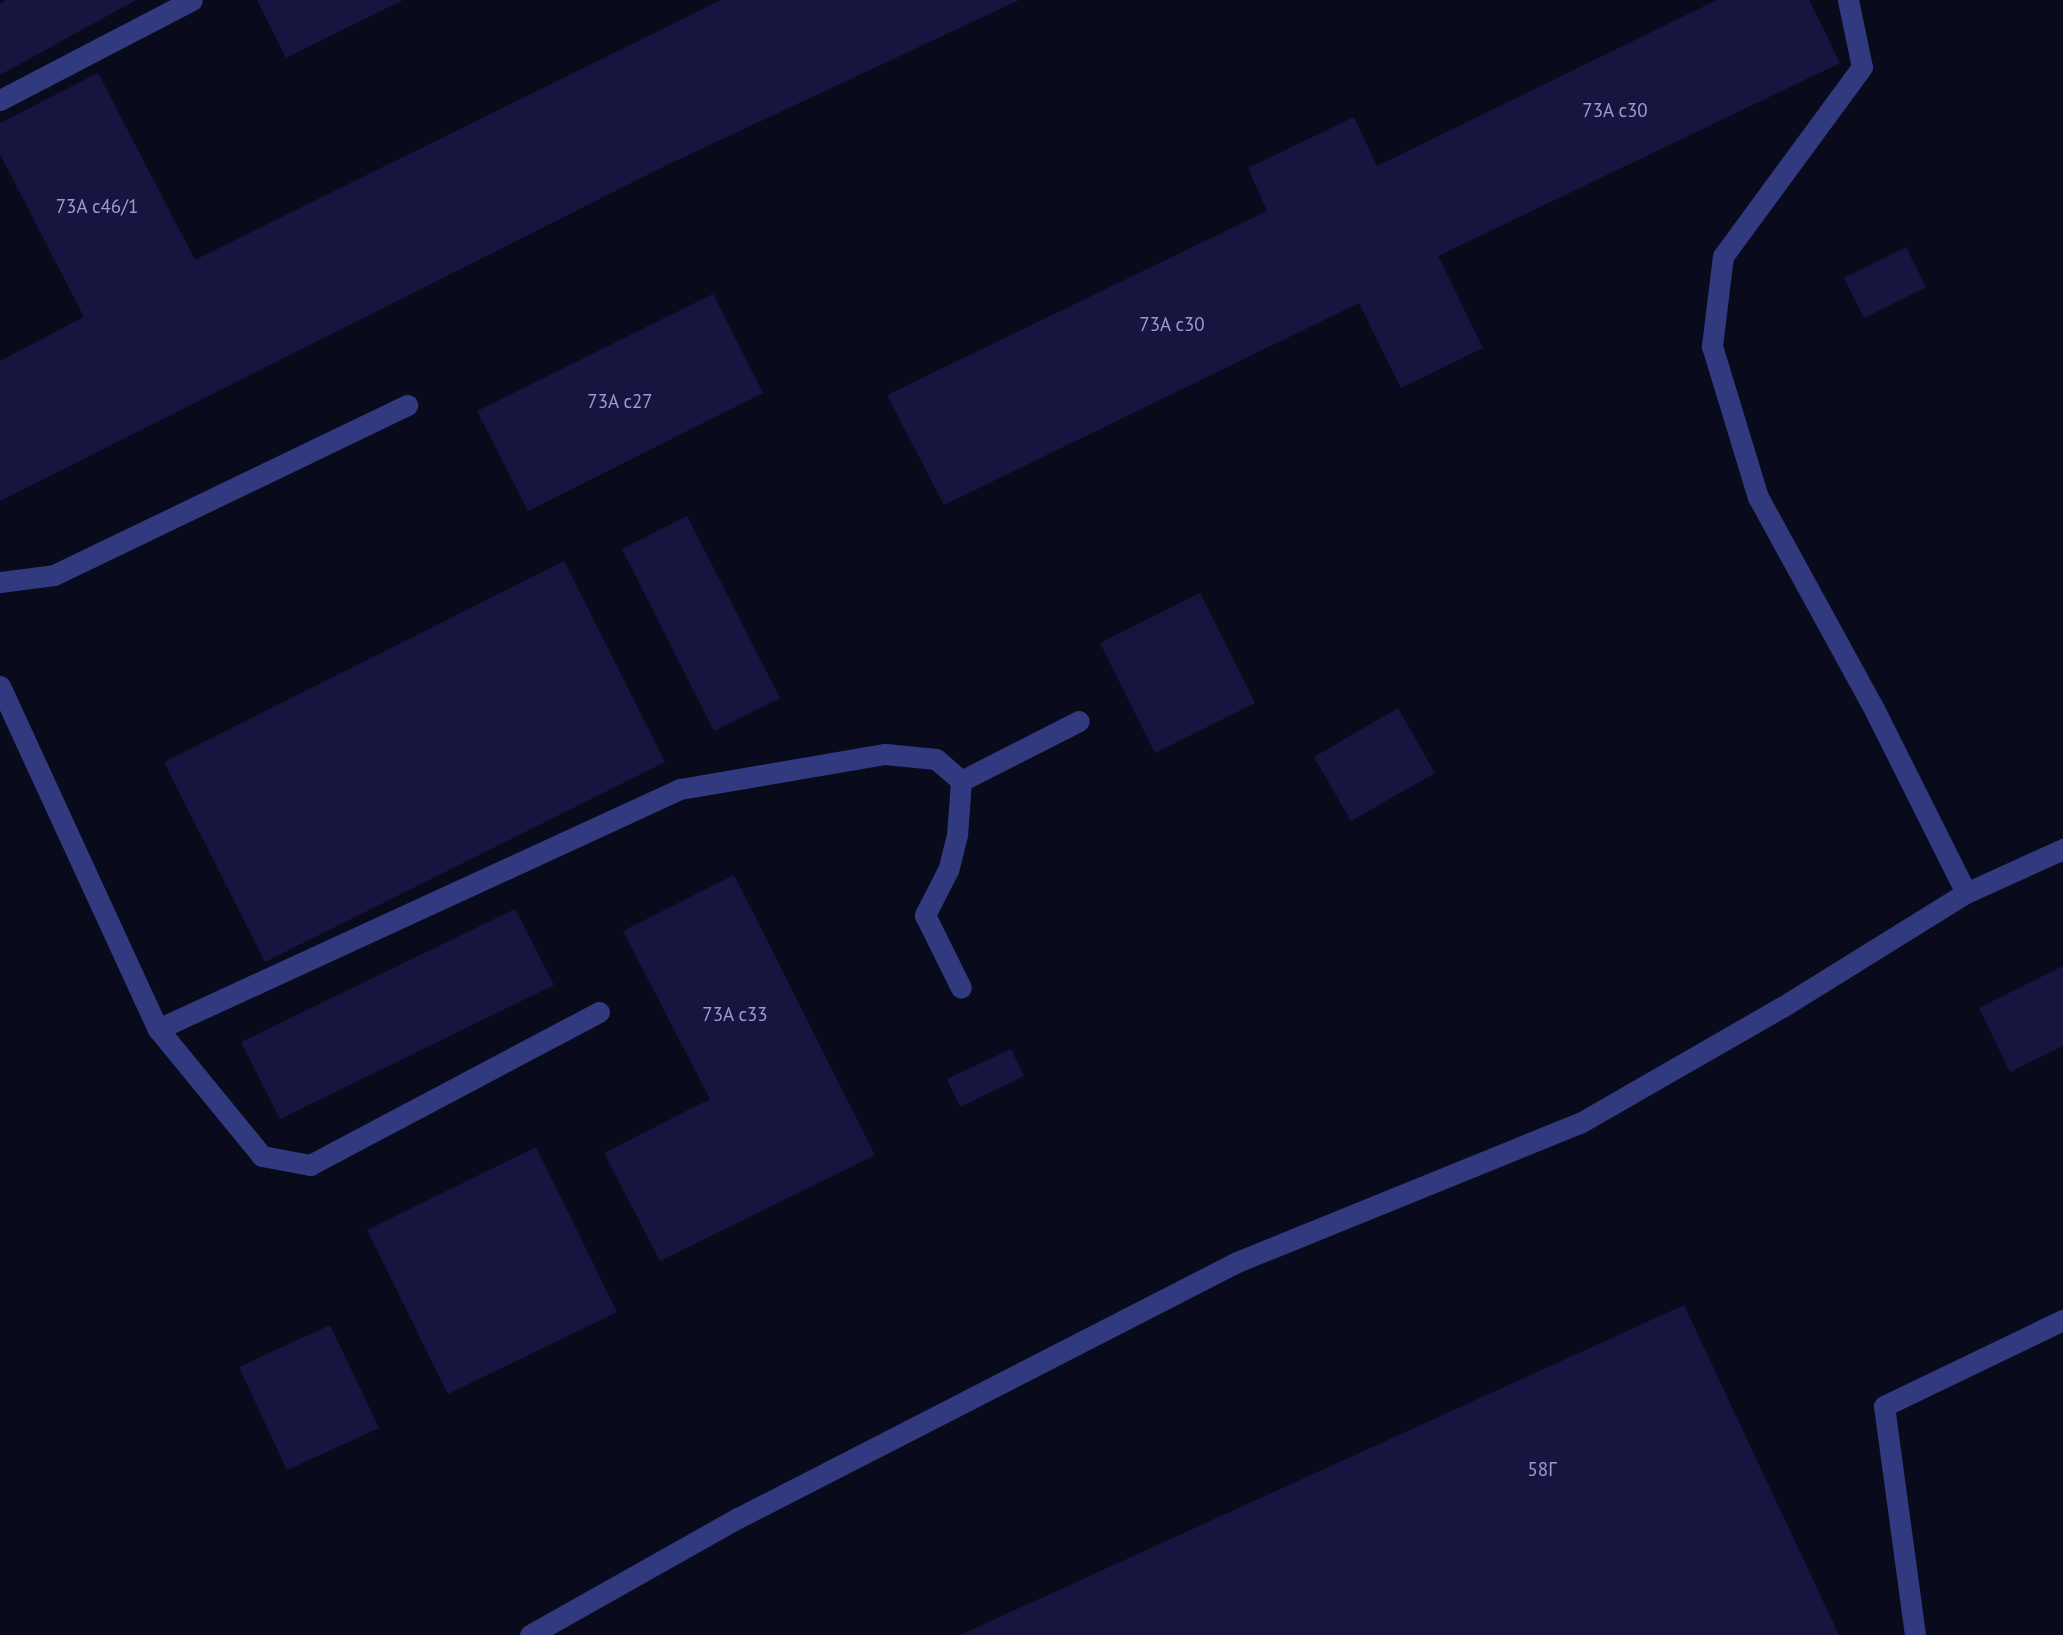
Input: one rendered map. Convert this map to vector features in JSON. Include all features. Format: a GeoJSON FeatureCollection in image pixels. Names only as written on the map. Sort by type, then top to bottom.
{"type":"FeatureCollection","features":[{"type":"Feature","properties":{"kind":"lane"},"geometry":{"type":"LineString","coordinates":[[0,100],[192,0]]}},
{"type":"Feature","properties":{"kind":"lane"},"geometry":{"type":"LineString","coordinates":[[1848,0],[1862,67],[1723,256],[1712,346],[1758,497],[1875,711],[1966,893]]}},
{"type":"Feature","properties":{"kind":"lane"},"geometry":{"type":"LineString","coordinates":[[0,582],[54,575],[407,405]]}},
{"type":"Feature","properties":{"kind":"lane"},"geometry":{"type":"LineString","coordinates":[[0,686],[158,1029],[262,1156],[310,1165],[599,1012]]}},
{"type":"Feature","properties":{"kind":"lane"},"geometry":{"type":"LineString","coordinates":[[961,780],[1079,720]]}},
{"type":"Feature","properties":{"kind":"lane"},"geometry":{"type":"LineString","coordinates":[[158,1029],[680,789],[885,754],[936,759],[961,780]]}},
{"type":"Feature","properties":{"kind":"lane"},"geometry":{"type":"LineString","coordinates":[[961,780],[957,835],[948,870],[925,915],[961,988]]}},
{"type":"Feature","properties":{"kind":"lane"},"geometry":{"type":"LineString","coordinates":[[530,1635],[738,1518],[1237,1262],[1580,1123],[1782,1007],[1966,893],[2063,849]]}},
{"type":"Feature","properties":{"kind":"lane"},"geometry":{"type":"LineString","coordinates":[[1915,1635],[1884,1406],[2063,1320]]}},
{"type":"Feature","properties":{"kind":"building"},"geometry":{"type":"Polygon","coordinates":[[[6,0],[136,0],[0,75],[0,4],[6,0]]]}},
{"type":"Feature","properties":{"kind":"building"},"geometry":{"type":"Polygon","coordinates":[[[257,0],[403,0],[286,58],[257,0]]]}},
{"type":"Feature","properties":{"kind":"building"},"geometry":{"type":"Polygon","coordinates":[[[721,0],[1019,0],[667,165],[0,501],[0,361],[84,317],[0,154],[0,123],[98,73],[195,260],[721,0]]]}},
{"type":"Feature","properties":{"kind":"building"},"geometry":{"type":"Polygon","coordinates":[[[1717,0],[1809,0],[1840,63],[1438,256],[1483,348],[1401,388],[1359,303],[944,505],[887,395],[1267,211],[1248,168],[1354,117],[1377,166],[1717,0]]]}},
{"type":"Feature","properties":{"kind":"building"},"geometry":{"type":"Polygon","coordinates":[[[1906,247],[1926,287],[1864,318],[1844,278],[1906,247]]]}},
{"type":"Feature","properties":{"kind":"building"},"geometry":{"type":"Polygon","coordinates":[[[713,294],[763,393],[528,511],[477,411],[713,294]]]}},
{"type":"Feature","properties":{"kind":"building"},"geometry":{"type":"Polygon","coordinates":[[[687,516],[780,698],[714,731],[622,549],[687,516]]]}},
{"type":"Feature","properties":{"kind":"building"},"geometry":{"type":"Polygon","coordinates":[[[564,561],[665,762],[265,962],[164,762],[564,561]]]}},
{"type":"Feature","properties":{"kind":"building"},"geometry":{"type":"Polygon","coordinates":[[[1200,593],[1255,703],[1155,753],[1100,643],[1200,593]]]}},
{"type":"Feature","properties":{"kind":"building"},"geometry":{"type":"Polygon","coordinates":[[[1398,708],[1435,773],[1351,821],[1314,757],[1398,708]]]}},
{"type":"Feature","properties":{"kind":"building"},"geometry":{"type":"Polygon","coordinates":[[[734,875],[875,1155],[660,1261],[604,1153],[710,1099],[623,931],[734,875]]]}},
{"type":"Feature","properties":{"kind":"building"},"geometry":{"type":"Polygon","coordinates":[[[515,909],[554,985],[280,1119],[241,1042],[515,909]]]}},
{"type":"Feature","properties":{"kind":"building"},"geometry":{"type":"Polygon","coordinates":[[[2063,966],[2063,1046],[2010,1072],[1979,1008],[2063,966]]]}},
{"type":"Feature","properties":{"kind":"building"},"geometry":{"type":"Polygon","coordinates":[[[1011,1049],[1024,1076],[960,1107],[947,1079],[1011,1049]]]}},
{"type":"Feature","properties":{"kind":"building"},"geometry":{"type":"Polygon","coordinates":[[[536,1147],[617,1312],[448,1394],[367,1230],[536,1147]]]}},
{"type":"Feature","properties":{"kind":"building"},"geometry":{"type":"Polygon","coordinates":[[[1684,1305],[1839,1635],[960,1635],[1684,1305]]]}},
{"type":"Feature","properties":{"kind":"building"},"geometry":{"type":"Polygon","coordinates":[[[330,1325],[379,1428],[287,1470],[239,1367],[330,1325]]]}}]}
